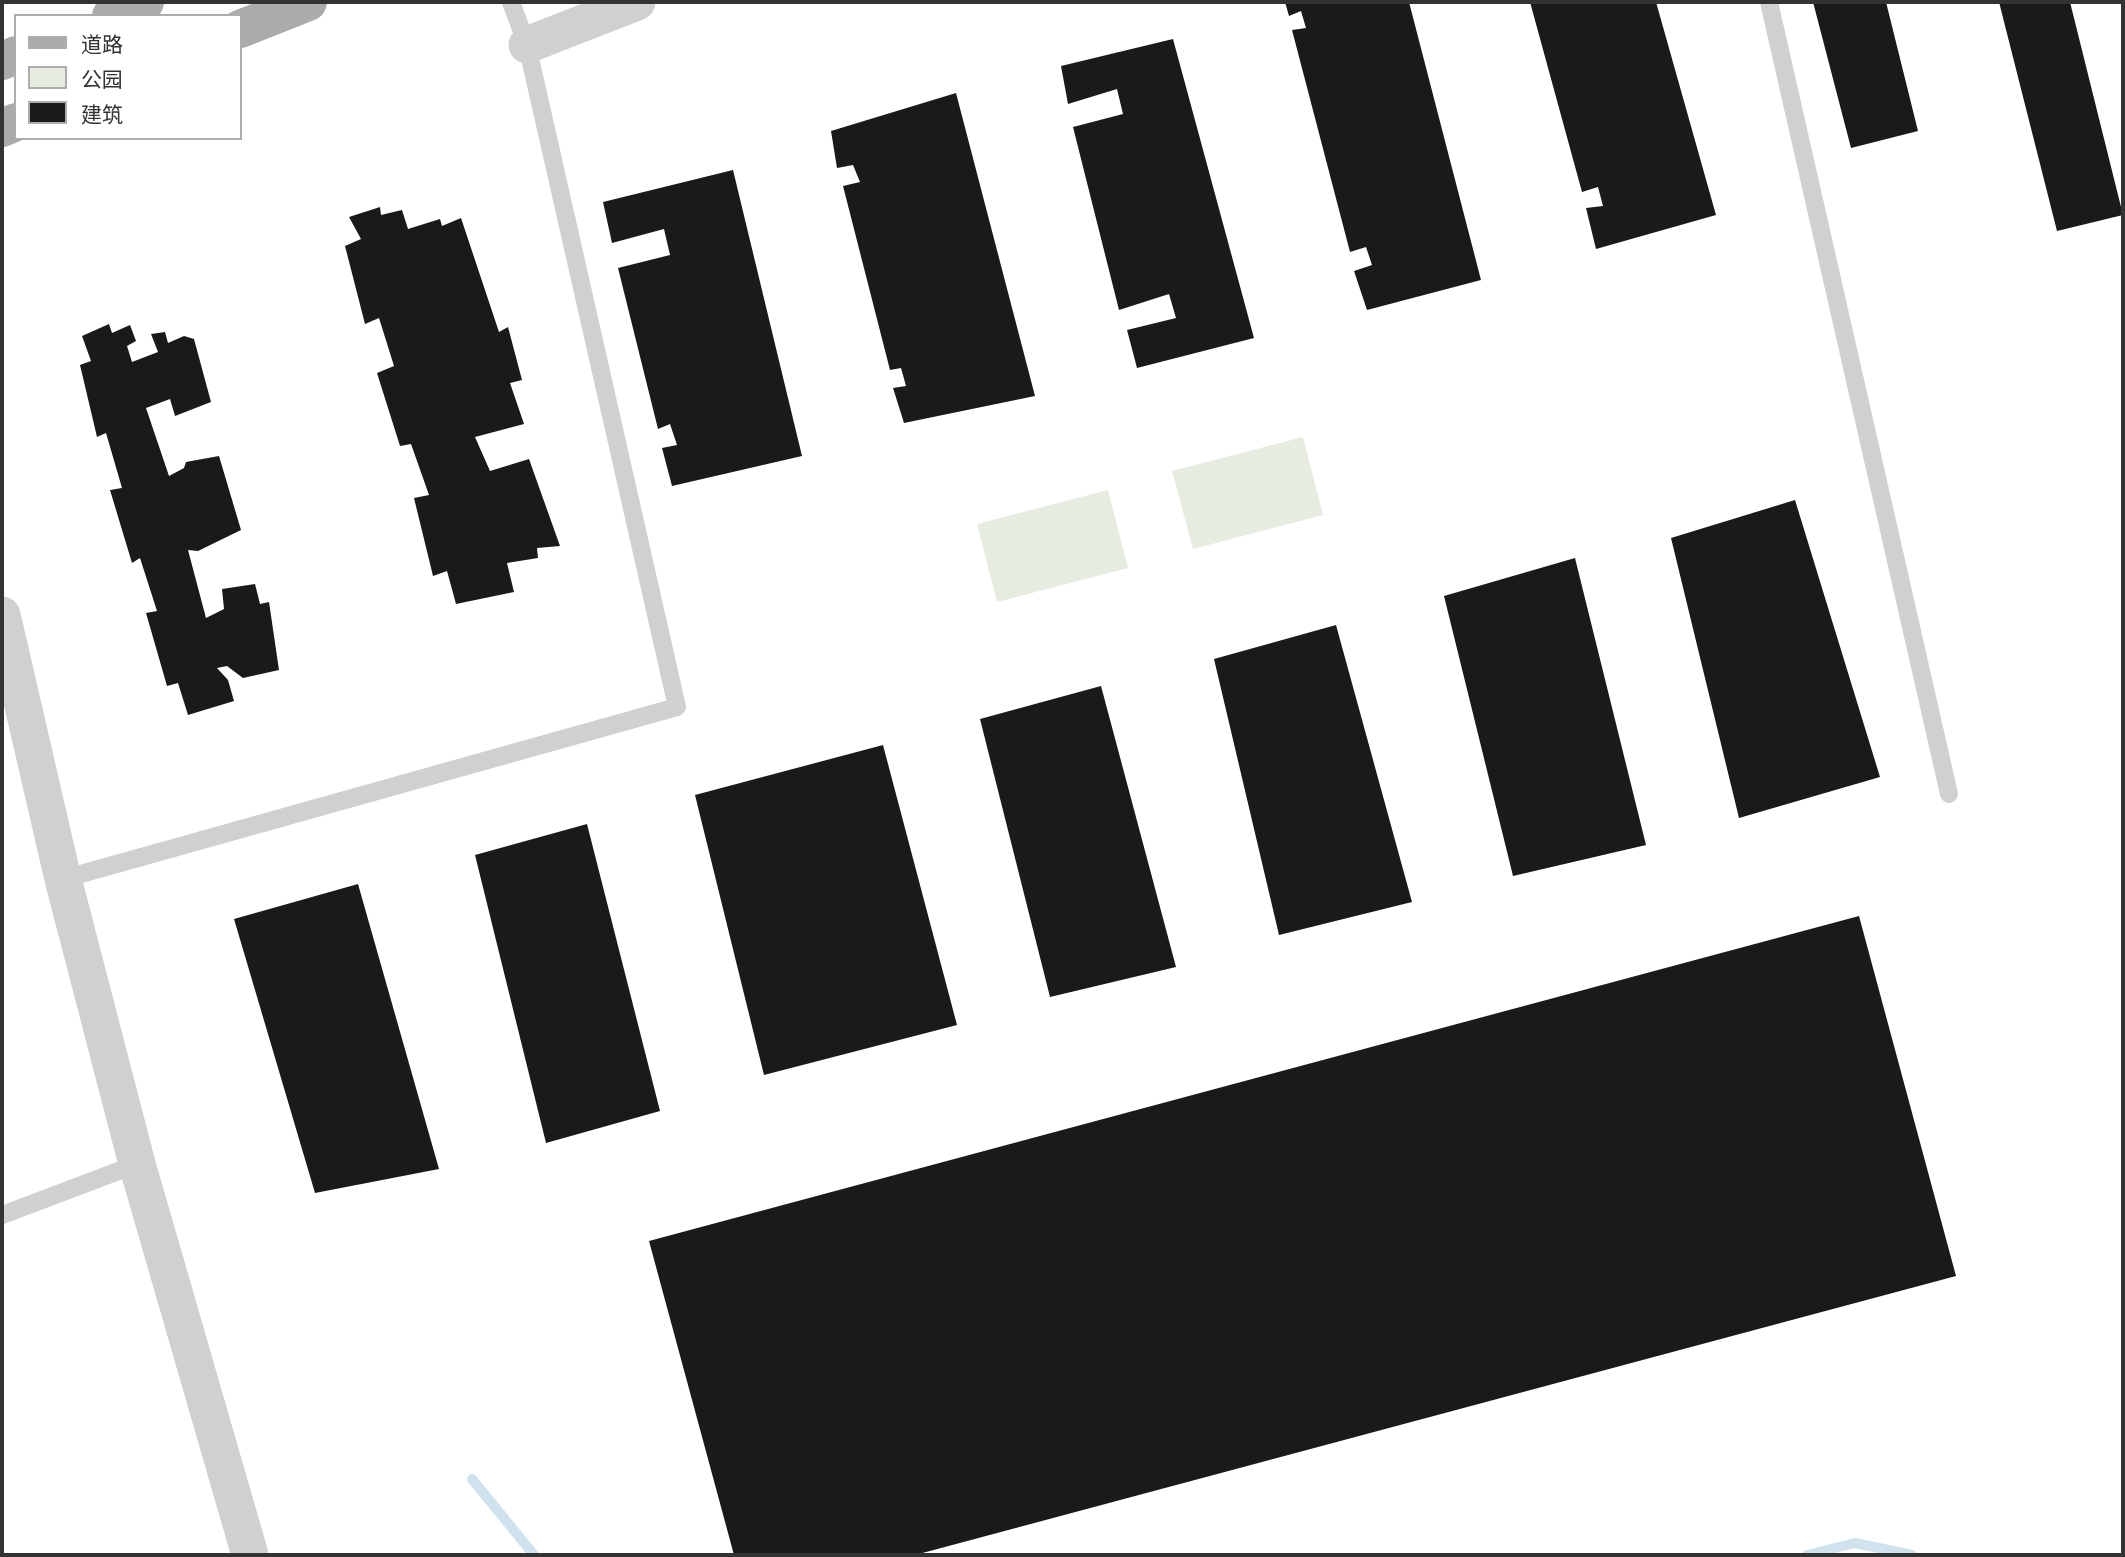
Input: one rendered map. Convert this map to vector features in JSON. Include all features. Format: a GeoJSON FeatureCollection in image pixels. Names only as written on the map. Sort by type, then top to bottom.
{"type":"FeatureCollection","features":[{"type":"Feature","properties":{"kind":"main road"},"geometry":{"type":"LineString","coordinates":[[116,14],[145,2]]}},
{"type":"Feature","properties":{"kind":"main road"},"geometry":{"type":"LineString","coordinates":[[242,28],[308,2]]}},
{"type":"Feature","properties":{"kind":"street"},"geometry":{"type":"LineString","coordinates":[[527,45],[637,2]]}},
{"type":"Feature","properties":{"kind":"street"},"geometry":{"type":"LineString","coordinates":[[2,615],[63,879],[137,1164],[250,1555]]}},
{"type":"Feature","properties":{"kind":"lane"},"geometry":{"type":"LineString","coordinates":[[63,879],[677,708],[527,45],[511,2]]}},
{"type":"Feature","properties":{"kind":"lane"},"geometry":{"type":"LineString","coordinates":[[1769,2],[1949,794]]}},
{"type":"Feature","properties":{"kind":"lane"},"geometry":{"type":"LineString","coordinates":[[2,1215],[137,1164]]}},
{"type":"Feature","properties":{"kind":"green space"},"geometry":{"type":"Polygon","coordinates":[[[1303,437],[1323,515],[1193,549],[1172,471],[1303,437]]]}},
{"type":"Feature","properties":{"kind":"green space"},"geometry":{"type":"Polygon","coordinates":[[[1108,490],[1128,568],[997,602],[977,524],[1108,490]]]}},
{"type":"Feature","properties":{"kind":"building"},"geometry":{"type":"Polygon","coordinates":[[[1285,2],[1409,2],[1481,280],[1367,310],[1354,271],[1372,265],[1366,247],[1350,252],[1292,30],[1306,28],[1301,11],[1289,16],[1285,2]]]}},
{"type":"Feature","properties":{"kind":"building"},"geometry":{"type":"Polygon","coordinates":[[[1530,2],[1656,2],[1716,215],[1596,249],[1586,208],[1603,206],[1598,187],[1582,192],[1530,2]]]}},
{"type":"Feature","properties":{"kind":"building"},"geometry":{"type":"Polygon","coordinates":[[[1813,2],[1886,2],[1918,131],[1851,148],[1813,2]]]}},
{"type":"Feature","properties":{"kind":"building"},"geometry":{"type":"Polygon","coordinates":[[[1999,2],[2070,2],[2123,215],[2057,231],[1999,2]]]}},
{"type":"Feature","properties":{"kind":"building"},"geometry":{"type":"Polygon","coordinates":[[[1173,39],[1254,338],[1137,368],[1127,330],[1176,318],[1169,294],[1119,310],[1073,127],[1123,114],[1117,89],[1068,104],[1061,66],[1173,39]]]}},
{"type":"Feature","properties":{"kind":"building"},"geometry":{"type":"Polygon","coordinates":[[[956,93],[1035,396],[904,423],[893,388],[906,386],[901,368],[890,370],[843,186],[860,182],[853,165],[837,168],[831,131],[956,93]]]}},
{"type":"Feature","properties":{"kind":"building"},"geometry":{"type":"Polygon","coordinates":[[[733,170],[802,456],[672,486],[662,448],[677,445],[670,424],[658,429],[618,268],[670,255],[664,229],[612,243],[603,202],[733,170]]]}},
{"type":"Feature","properties":{"kind":"building"},"geometry":{"type":"Polygon","coordinates":[[[380,207],[381,215],[402,210],[408,229],[440,219],[442,226],[461,218],[499,332],[508,327],[522,380],[510,383],[524,424],[475,437],[490,471],[529,459],[560,546],[537,548],[538,558],[507,563],[514,592],[456,604],[447,571],[433,576],[414,498],[429,495],[411,444],[400,446],[377,373],[394,366],[379,318],[365,324],[345,246],[361,239],[349,217],[380,207]]]}},
{"type":"Feature","properties":{"kind":"building"},"geometry":{"type":"Polygon","coordinates":[[[109,324],[112,333],[130,325],[136,341],[127,346],[132,362],[158,352],[151,334],[165,332],[168,343],[184,336],[194,339],[211,402],[175,416],[170,399],[146,408],[169,476],[184,468],[186,462],[219,456],[241,530],[198,551],[188,550],[206,618],[224,609],[222,589],[255,584],[260,604],[269,602],[279,670],[243,678],[227,666],[217,668],[228,680],[234,701],[188,715],[178,683],[167,686],[146,613],[157,611],[140,558],[132,563],[110,490],[122,488],[106,433],[97,437],[80,365],[91,361],[82,336],[109,324]]]}},
{"type":"Feature","properties":{"kind":"building"},"geometry":{"type":"Polygon","coordinates":[[[1795,500],[1880,777],[1739,818],[1671,538],[1795,500]]]}},
{"type":"Feature","properties":{"kind":"building"},"geometry":{"type":"Polygon","coordinates":[[[1575,558],[1646,845],[1513,876],[1444,596],[1575,558]]]}},
{"type":"Feature","properties":{"kind":"building"},"geometry":{"type":"Polygon","coordinates":[[[1336,625],[1412,902],[1279,935],[1214,659],[1336,625]]]}},
{"type":"Feature","properties":{"kind":"building"},"geometry":{"type":"Polygon","coordinates":[[[1101,686],[1176,967],[1050,997],[980,719],[1101,686]]]}},
{"type":"Feature","properties":{"kind":"building"},"geometry":{"type":"Polygon","coordinates":[[[883,745],[957,1025],[764,1075],[695,795],[883,745]]]}},
{"type":"Feature","properties":{"kind":"building"},"geometry":{"type":"Polygon","coordinates":[[[587,824],[660,1111],[546,1143],[475,855],[587,824]]]}},
{"type":"Feature","properties":{"kind":"building"},"geometry":{"type":"Polygon","coordinates":[[[358,884],[439,1169],[315,1193],[234,919],[358,884]]]}},
{"type":"Feature","properties":{"kind":"building"},"geometry":{"type":"Polygon","coordinates":[[[1859,916],[1956,1276],[915,1555],[734,1555],[649,1241],[1859,916]]]}},
{"type":"Feature","properties":{"kind":"waterway"},"geometry":{"type":"LineString","coordinates":[[472,1479],[534,1555]]}},
{"type":"Feature","properties":{"kind":"waterway"},"geometry":{"type":"LineString","coordinates":[[1807,1555],[1855,1543],[1912,1555]]}}]}
